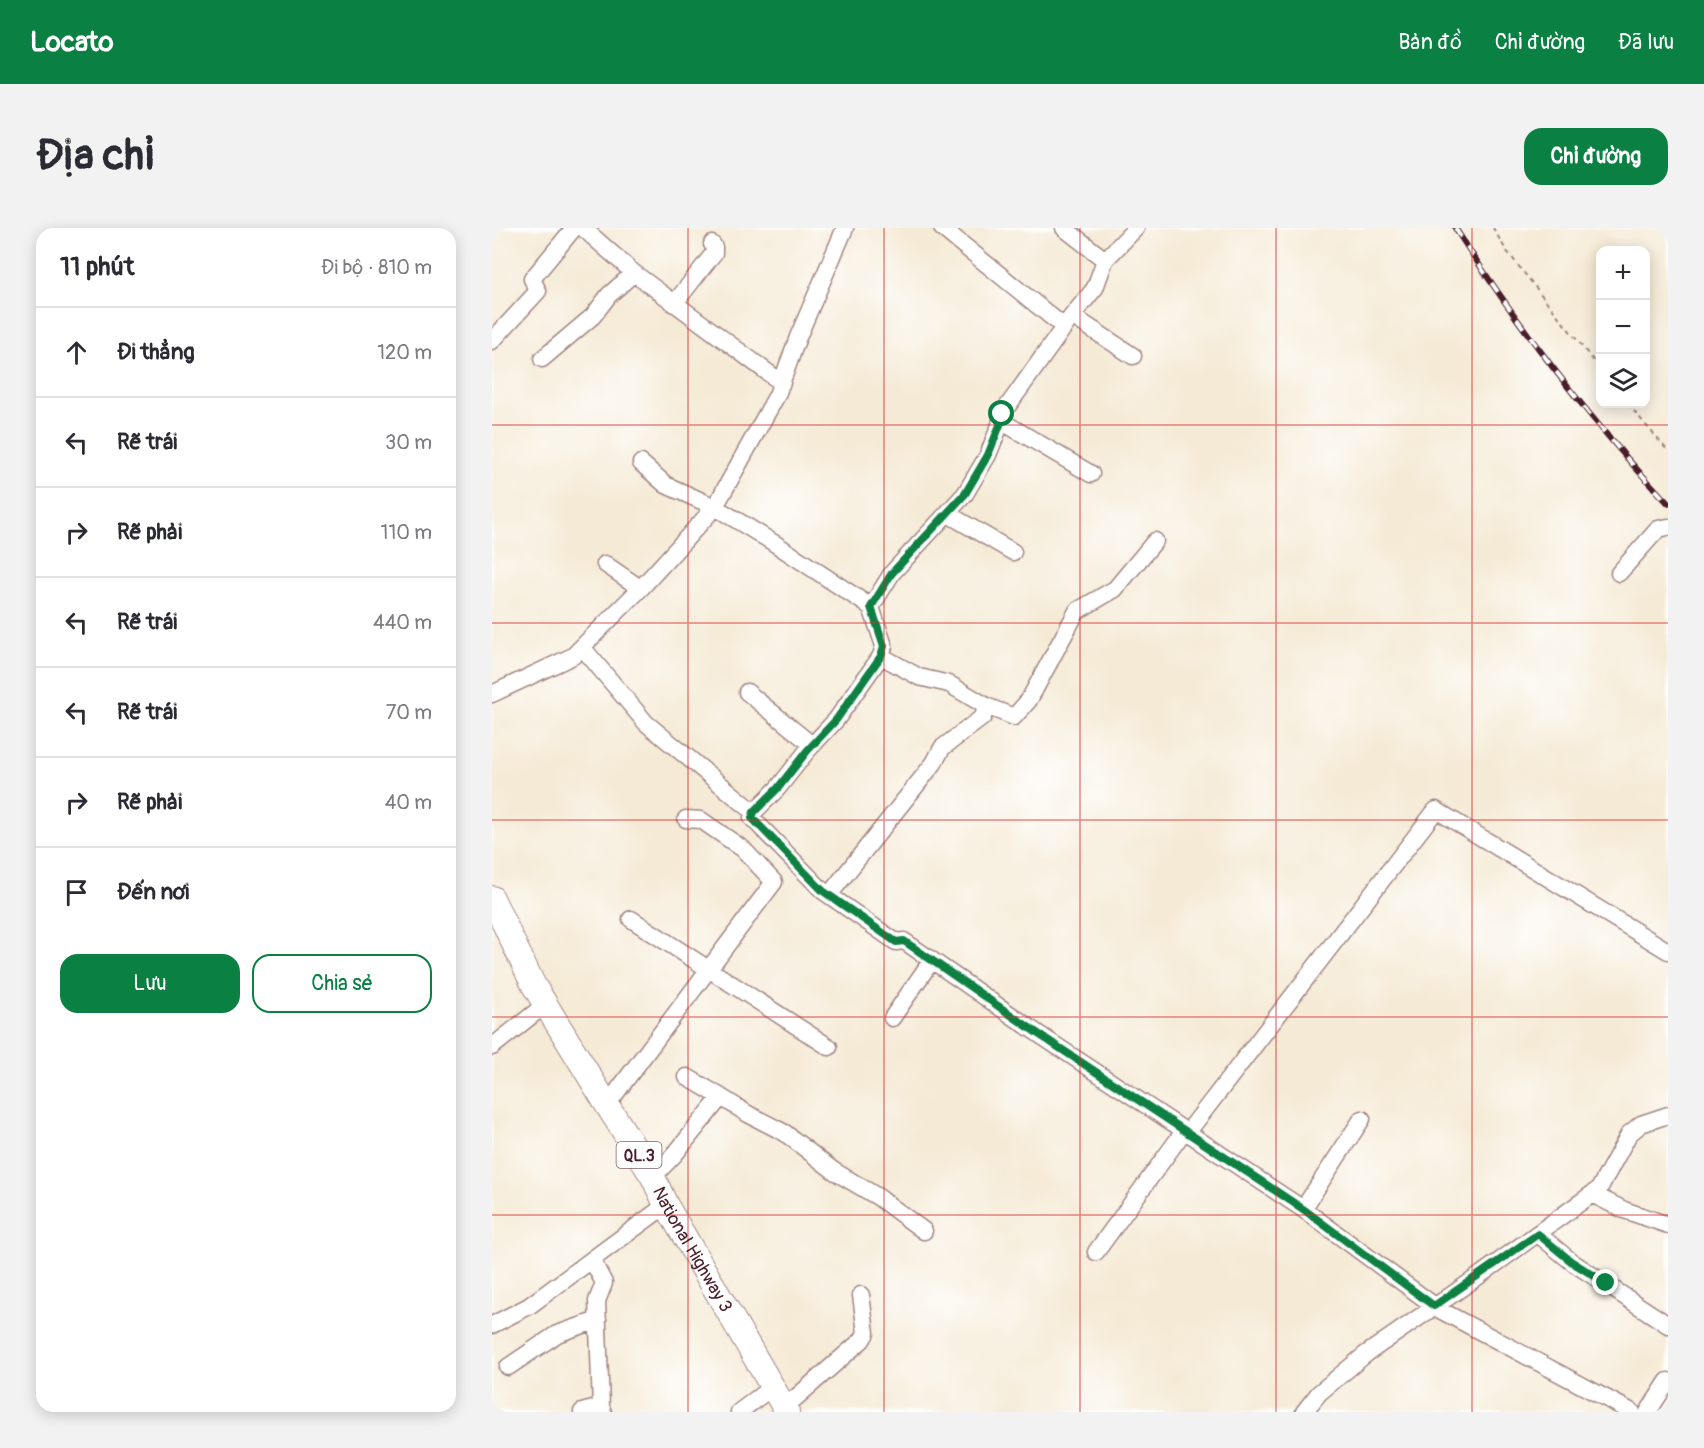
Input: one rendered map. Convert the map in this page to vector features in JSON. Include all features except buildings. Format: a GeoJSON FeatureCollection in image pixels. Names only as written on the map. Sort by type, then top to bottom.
{"type":"FeatureCollection","features":[{"type":"Feature","properties":{"kind":"highway","name":"National Highway 3"},"geometry":{"type":"LineString","coordinates":[[492,898],[533,984],[606,1105],[653,1177],[666,1204],[781,1402]]}},
{"type":"Feature","properties":{"kind":"street"},"geometry":{"type":"LineString","coordinates":[[492,341],[538,291],[532,279],[573,228]]}},
{"type":"Feature","properties":{"kind":"street"},"geometry":{"type":"LineString","coordinates":[[584,228],[634,273],[782,383]]}},
{"type":"Feature","properties":{"kind":"street"},"geometry":{"type":"LineString","coordinates":[[492,694],[573,656],[715,507],[782,383],[798,337],[845,228]]}},
{"type":"Feature","properties":{"kind":"street"},"geometry":{"type":"LineString","coordinates":[[942,228],[1068,321],[1133,356]]}},
{"type":"Feature","properties":{"kind":"street"},"geometry":{"type":"LineString","coordinates":[[1064,228],[1105,260]]}},
{"type":"Feature","properties":{"kind":"street"},"geometry":{"type":"LineString","coordinates":[[871,607],[892,573],[965,494],[988,455],[1002,414],[1068,321],[1095,288],[1105,260],[1136,228]]}},
{"type":"Feature","properties":{"kind":"street"},"geometry":{"type":"LineString","coordinates":[[674,304],[714,253],[712,244]]}},
{"type":"Feature","properties":{"kind":"street"},"geometry":{"type":"LineString","coordinates":[[542,359],[585,323],[609,295],[634,273]]}},
{"type":"Feature","properties":{"kind":"street"},"geometry":{"type":"LineString","coordinates":[[1001,421],[1091,474]]}},
{"type":"Feature","properties":{"kind":"street"},"geometry":{"type":"LineString","coordinates":[[641,463],[666,485],[715,507],[871,607],[884,646],[881,656],[836,720],[812,745],[778,788],[754,812],[752,818],[829,896],[896,942],[904,941],[1040,1035],[1303,1209],[1434,1306],[1632,1412]]}},
{"type":"Feature","properties":{"kind":"street"},"geometry":{"type":"LineString","coordinates":[[948,514],[1013,552]]}},
{"type":"Feature","properties":{"kind":"street"},"geometry":{"type":"LineString","coordinates":[[1619,573],[1658,529],[1668,527]]}},
{"type":"Feature","properties":{"kind":"street"},"geometry":{"type":"LineString","coordinates":[[881,656],[919,677],[949,684],[986,706],[1014,717],[1029,700],[1077,611],[1115,589],[1155,541]]}},
{"type":"Feature","properties":{"kind":"street"},"geometry":{"type":"LineString","coordinates":[[605,564],[640,588]]}},
{"type":"Feature","properties":{"kind":"street"},"geometry":{"type":"LineString","coordinates":[[582,647],[646,723],[754,812]]}},
{"type":"Feature","properties":{"kind":"street"},"geometry":{"type":"LineString","coordinates":[[747,692],[812,745]]}},
{"type":"Feature","properties":{"kind":"street"},"geometry":{"type":"LineString","coordinates":[[829,896],[934,764],[942,748],[983,717],[986,706]]}},
{"type":"Feature","properties":{"kind":"street"},"geometry":{"type":"LineString","coordinates":[[1096,1252],[1185,1132],[1436,810],[1668,951]]}},
{"type":"Feature","properties":{"kind":"street"},"geometry":{"type":"LineString","coordinates":[[686,819],[700,819],[743,849],[774,882]]}},
{"type":"Feature","properties":{"kind":"street"},"geometry":{"type":"LineString","coordinates":[[606,1105],[774,882],[796,863]]}},
{"type":"Feature","properties":{"kind":"street"},"geometry":{"type":"LineString","coordinates":[[631,919],[829,1047]]}},
{"type":"Feature","properties":{"kind":"street"},"geometry":{"type":"LineString","coordinates":[[892,1018],[932,960]]}},
{"type":"Feature","properties":{"kind":"street"},"geometry":{"type":"LineString","coordinates":[[492,1047],[546,1005]]}},
{"type":"Feature","properties":{"kind":"street"},"geometry":{"type":"LineString","coordinates":[[687,1077],[748,1114],[785,1133],[834,1171],[878,1197],[924,1231]]}},
{"type":"Feature","properties":{"kind":"street"},"geometry":{"type":"LineString","coordinates":[[653,1177],[675,1154],[721,1097]]}},
{"type":"Feature","properties":{"kind":"street"},"geometry":{"type":"LineString","coordinates":[[1304,1412],[1319,1393],[1366,1354],[1599,1189],[1629,1134],[1641,1124],[1668,1115]]}},
{"type":"Feature","properties":{"kind":"street"},"geometry":{"type":"LineString","coordinates":[[1303,1209],[1362,1119]]}},
{"type":"Feature","properties":{"kind":"street"},"geometry":{"type":"LineString","coordinates":[[1592,1194],[1624,1210],[1668,1225]]}},
{"type":"Feature","properties":{"kind":"street"},"geometry":{"type":"LineString","coordinates":[[492,1324],[529,1305],[666,1204]]}},
{"type":"Feature","properties":{"kind":"street"},"geometry":{"type":"LineString","coordinates":[[1538,1234],[1572,1262],[1668,1325]]}},
{"type":"Feature","properties":{"kind":"street"},"geometry":{"type":"LineString","coordinates":[[582,1412],[602,1409],[597,1301],[604,1283],[591,1260]]}},
{"type":"Feature","properties":{"kind":"street"},"geometry":{"type":"LineString","coordinates":[[739,1412],[781,1402],[862,1340],[866,1333],[861,1295]]}},
{"type":"Feature","properties":{"kind":"street"},"geometry":{"type":"LineString","coordinates":[[508,1367],[557,1334],[598,1320]]}},
{"type":"Feature","properties":{"kind":"street"},"geometry":{"type":"LineString","coordinates":[[1648,1412],[1668,1381]]}},
{"type":"Feature","properties":{"kind":"path"},"geometry":{"type":"LineString","coordinates":[[1493,228],[1506,250],[1596,364]]}},
{"type":"Feature","properties":{"kind":"path"},"geometry":{"type":"LineString","coordinates":[[1664,228],[1668,233]]}},
{"type":"Feature","properties":{"kind":"path"},"geometry":{"type":"LineString","coordinates":[[1631,408],[1668,451]]}},
{"type":"Feature","properties":{"kind":"railway"},"geometry":{"type":"LineString","coordinates":[[1455,228],[1503,300],[1582,405],[1668,503]]}},
{"type":"Feature","properties":{"kind":"route"},"geometry":{"type":"LineString","coordinates":[[1002,414],[988,455],[965,494],[892,573],[871,607],[884,646],[881,656],[836,720],[807,751],[778,788],[754,812],[752,818],[829,896],[896,942],[904,941],[1040,1035],[1303,1209],[1434,1306],[1538,1234],[1572,1262],[1606,1283]]}}]}
